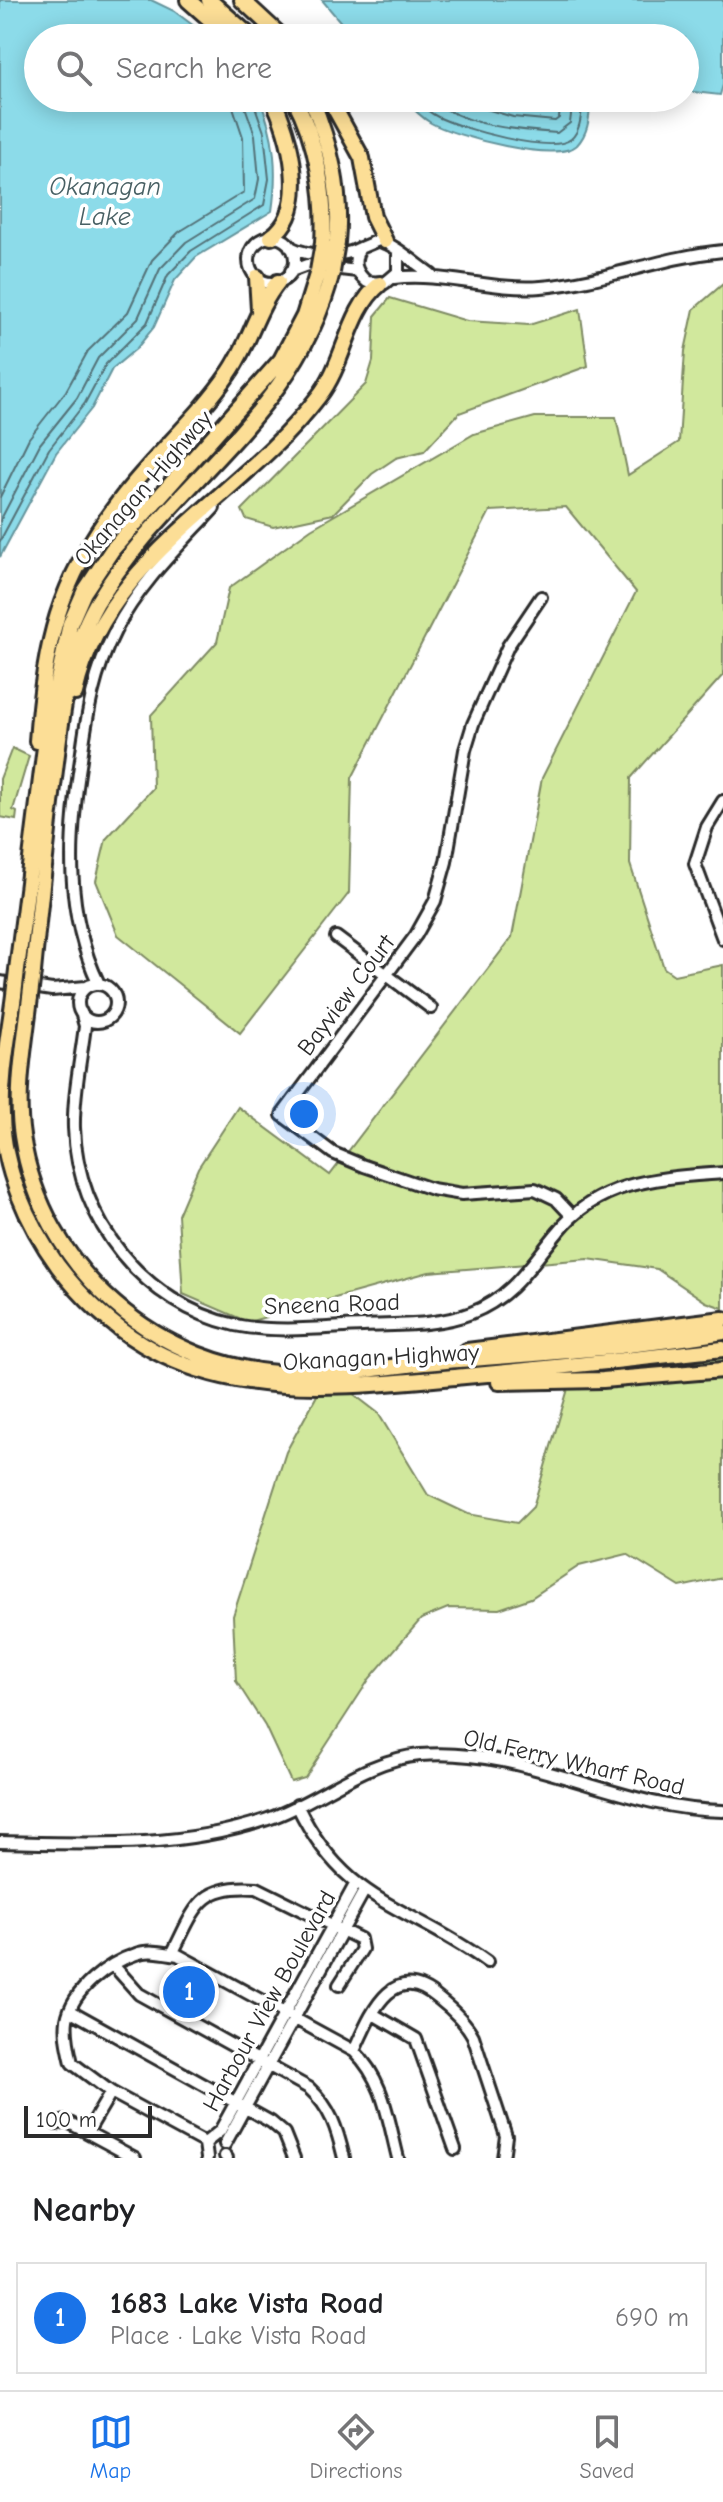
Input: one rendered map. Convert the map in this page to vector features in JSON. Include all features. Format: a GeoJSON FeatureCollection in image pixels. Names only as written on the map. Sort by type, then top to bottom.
{"type":"FeatureCollection","features":[{"type":"Feature","properties":{"kind":"highway"},"geometry":{"type":"LineString","coordinates":[[188,0],[215,24]]}},
{"type":"Feature","properties":{"kind":"highway"},"geometry":{"type":"LineString","coordinates":[[209,0],[236,24]]}},
{"type":"Feature","properties":{"kind":"highway"},"geometry":{"type":"LineString","coordinates":[[235,0],[259,24]]}},
{"type":"Feature","properties":{"kind":"highway"},"geometry":{"type":"LineString","coordinates":[[242,0],[268,24]]}},
{"type":"Feature","properties":{"kind":"highway"},"geometry":{"type":"LineString","coordinates":[[271,237],[285,224],[293,180],[289,140],[278,112]]}},
{"type":"Feature","properties":{"kind":"highway","name":"Okanagan Highway"},"geometry":{"type":"LineString","coordinates":[[301,112],[318,166],[330,243]]}},
{"type":"Feature","properties":{"kind":"highway","name":"Okanagan Highway"},"geometry":{"type":"LineString","coordinates":[[315,112],[333,167],[338,208],[309,340],[284,382],[143,537],[95,607],[76,650],[65,697],[46,851],[25,971],[14,995],[3,1083],[4,1145],[23,1206],[44,1246],[78,1292],[102,1316],[144,1346],[191,1368],[250,1383],[295,1388],[367,1385],[723,1349]]}},
{"type":"Feature","properties":{"kind":"highway"},"geometry":{"type":"LineString","coordinates":[[337,112],[362,158],[373,217],[385,241]]}},
{"type":"Feature","properties":{"kind":"highway","name":"Okanagan Highway"},"geometry":{"type":"LineString","coordinates":[[325,272],[281,360],[112,550],[84,592],[63,641],[31,845],[25,971],[30,997],[19,1114],[28,1163],[56,1236],[98,1291],[146,1328],[210,1359],[294,1374],[539,1354],[723,1332]]}},
{"type":"Feature","properties":{"kind":"highway"},"geometry":{"type":"LineString","coordinates":[[257,277],[258,314]]}},
{"type":"Feature","properties":{"kind":"highway"},"geometry":{"type":"LineString","coordinates":[[46,851],[78,681],[105,617],[119,593],[144,564],[242,477],[323,392],[365,300],[387,281]]}},
{"type":"Feature","properties":{"kind":"highway"},"geometry":{"type":"LineString","coordinates":[[31,845],[38,720],[47,647],[56,612],[91,543],[140,477],[230,372],[258,314],[278,282]]}},
{"type":"Feature","properties":{"kind":"highway"},"geometry":{"type":"LineString","coordinates":[[364,1367],[512,1344],[723,1319]]}},
{"type":"Feature","properties":{"kind":"highway"},"geometry":{"type":"LineString","coordinates":[[367,1385],[603,1380],[723,1370]]}},
{"type":"Feature","properties":{"kind":"street"},"geometry":{"type":"LineString","coordinates":[[357,271],[307,265],[291,271],[278,282],[257,277],[250,266],[250,252],[258,241],[271,237],[309,253],[350,254],[372,241],[385,241],[432,275]]}},
{"type":"Feature","properties":{"kind":"street"},"geometry":{"type":"LineString","coordinates":[[290,247],[294,259],[291,271]]}},
{"type":"Feature","properties":{"kind":"street"},"geometry":{"type":"LineString","coordinates":[[360,248],[355,259],[357,271],[367,282],[432,275],[473,284],[539,287],[593,279],[678,257],[723,251]]}},
{"type":"Feature","properties":{"kind":"street"},"geometry":{"type":"LineString","coordinates":[[387,281],[400,266],[398,253]]}},
{"type":"Feature","properties":{"kind":"street"},"geometry":{"type":"LineString","coordinates":[[52,990],[80,1008],[92,1021],[100,1022],[112,1015],[116,999],[113,992],[99,984],[83,949],[70,836],[90,697],[106,651],[135,599],[242,477]]}},
{"type":"Feature","properties":{"kind":"street","name":"Bayview Court"},"geometry":{"type":"LineString","coordinates":[[541,597],[508,646],[473,724],[462,761],[446,862],[435,901],[416,935],[282,1115],[333,1153],[364,1166],[432,1189],[462,1194],[535,1189],[556,1199],[572,1216]]}},
{"type":"Feature","properties":{"kind":"street"},"geometry":{"type":"LineString","coordinates":[[723,801],[707,827],[695,864],[723,939]]}},
{"type":"Feature","properties":{"kind":"street"},"geometry":{"type":"LineString","coordinates":[[336,937],[431,1008]]}},
{"type":"Feature","properties":{"kind":"street"},"geometry":{"type":"LineString","coordinates":[[0,982],[52,990],[99,984]]}},
{"type":"Feature","properties":{"kind":"street"},"geometry":{"type":"LineString","coordinates":[[80,1008],[86,987]]}},
{"type":"Feature","properties":{"kind":"street","name":"Sneena Road"},"geometry":{"type":"LineString","coordinates":[[80,1008],[85,1026],[74,1128],[79,1166],[100,1222],[124,1259],[165,1295],[206,1317],[238,1326],[327,1328],[470,1314],[517,1285],[572,1216],[596,1199],[633,1182],[723,1173]]}},
{"type":"Feature","properties":{"kind":"street","name":"Sneena Road"},"geometry":{"type":"LineString","coordinates":[[81,1057],[100,1022]]}},
{"type":"Feature","properties":{"kind":"street","name":"Old Ferry Wharf Road"},"geometry":{"type":"LineString","coordinates":[[0,1842],[166,1843],[267,1820],[384,1763],[417,1755],[449,1754],[490,1759],[662,1806],[723,1811]]}},
{"type":"Feature","properties":{"kind":"street"},"geometry":{"type":"LineString","coordinates":[[297,1805],[314,1840],[360,1887],[419,1923],[444,1933],[487,1962]]}},
{"type":"Feature","properties":{"kind":"street","name":"Harbour View Boulevard"},"geometry":{"type":"LineString","coordinates":[[225,2144],[240,2105],[360,1887]]}},
{"type":"Feature","properties":{"kind":"street"},"geometry":{"type":"LineString","coordinates":[[172,1954],[199,1901],[221,1889],[257,1888],[360,1939],[362,1949],[339,1985]]}},
{"type":"Feature","properties":{"kind":"street"},"geometry":{"type":"LineString","coordinates":[[225,2157],[225,2144],[210,2140],[111,2092],[72,2063],[67,2020],[75,1998],[89,1982],[135,1954],[157,1951],[172,1954],[354,2051],[370,2067],[379,2083],[398,2158]]}},
{"type":"Feature","properties":{"kind":"street"},"geometry":{"type":"LineString","coordinates":[[114,1966],[139,1994],[309,2088],[325,2102],[334,2119],[344,2158]]}},
{"type":"Feature","properties":{"kind":"street"},"geometry":{"type":"LineString","coordinates":[[354,2051],[382,1997],[405,1983],[427,1988],[467,2024],[506,2136],[503,2158]]}},
{"type":"Feature","properties":{"kind":"street"},"geometry":{"type":"LineString","coordinates":[[71,2011],[240,2105],[284,2133],[294,2158]]}},
{"type":"Feature","properties":{"kind":"street"},"geometry":{"type":"LineString","coordinates":[[373,2014],[416,2039],[455,2149]]}},
{"type":"Feature","properties":{"kind":"street"},"geometry":{"type":"LineString","coordinates":[[88,2131],[111,2092]]}},
{"type":"Feature","properties":{"kind":"street","name":"Harbour View Boulevard"},"geometry":{"type":"LineString","coordinates":[[210,2140],[240,2105]]}},
{"type":"Feature","properties":{"kind":"street"},"geometry":{"type":"LineString","coordinates":[[56,2124],[66,2121],[135,2158]]}},
{"type":"Feature","properties":{"kind":"street"},"geometry":{"type":"LineString","coordinates":[[207,2158],[203,2151],[210,2140]]}},
{"type":"Feature","properties":{"kind":"green space"},"geometry":{"type":"Polygon","coordinates":[[[723,284],[723,675],[631,778],[630,864],[664,968],[674,975],[723,965],[723,1308],[706,1302],[657,1269],[588,1259],[429,1272],[248,1322],[183,1294],[178,1215],[198,1168],[238,1107],[330,1175],[512,937],[542,778],[636,592],[566,507],[490,511],[352,778],[349,893],[240,1033],[118,935],[96,881],[106,839],[153,788],[151,715],[217,642],[229,588],[311,529],[474,434],[535,417],[616,417],[628,475],[679,442],[685,351],[694,309],[723,284]]]}},
{"type":"Feature","properties":{"kind":"green space"},"geometry":{"type":"Polygon","coordinates":[[[390,298],[467,321],[529,325],[580,309],[588,366],[459,413],[424,451],[396,458],[372,474],[333,514],[273,527],[246,519],[242,510],[366,384],[373,361],[375,316],[390,298]]]}},
{"type":"Feature","properties":{"kind":"green space"},"geometry":{"type":"Polygon","coordinates":[[[12,748],[29,756],[13,810],[17,812],[16,820],[0,817],[0,779],[12,748]]]}},
{"type":"Feature","properties":{"kind":"green space"},"geometry":{"type":"Polygon","coordinates":[[[723,1336],[723,1578],[680,1587],[627,1554],[579,1566],[531,1598],[499,1609],[448,1608],[421,1619],[370,1678],[305,1778],[291,1782],[265,1726],[236,1681],[233,1616],[286,1452],[321,1388],[343,1386],[378,1413],[428,1495],[468,1514],[517,1523],[533,1507],[581,1345],[723,1336]]]}},
{"type":"Feature","properties":{"kind":"water","name":"Okanagan Lake"},"geometry":{"type":"Polygon","coordinates":[[[0,0],[151,0],[191,24],[24,24],[24,112],[264,112],[274,153],[272,211],[196,257],[175,280],[154,327],[137,348],[112,369],[92,408],[56,453],[0,557],[0,0]]]}},
{"type":"Feature","properties":{"kind":"water"},"geometry":{"type":"Polygon","coordinates":[[[322,0],[723,0],[723,85],[720,95],[699,93],[699,24],[342,24],[322,0]]]}},
{"type":"Feature","properties":{"kind":"water"},"geometry":{"type":"Polygon","coordinates":[[[417,112],[589,112],[584,134],[577,145],[566,150],[549,151],[482,141],[424,118],[417,112]]]}},
{"type":"Feature","properties":{"kind":"place","name":"1683 Lake Vista Road"},"geometry":{"type":"Point","coordinates":[189,1992]}}]}
